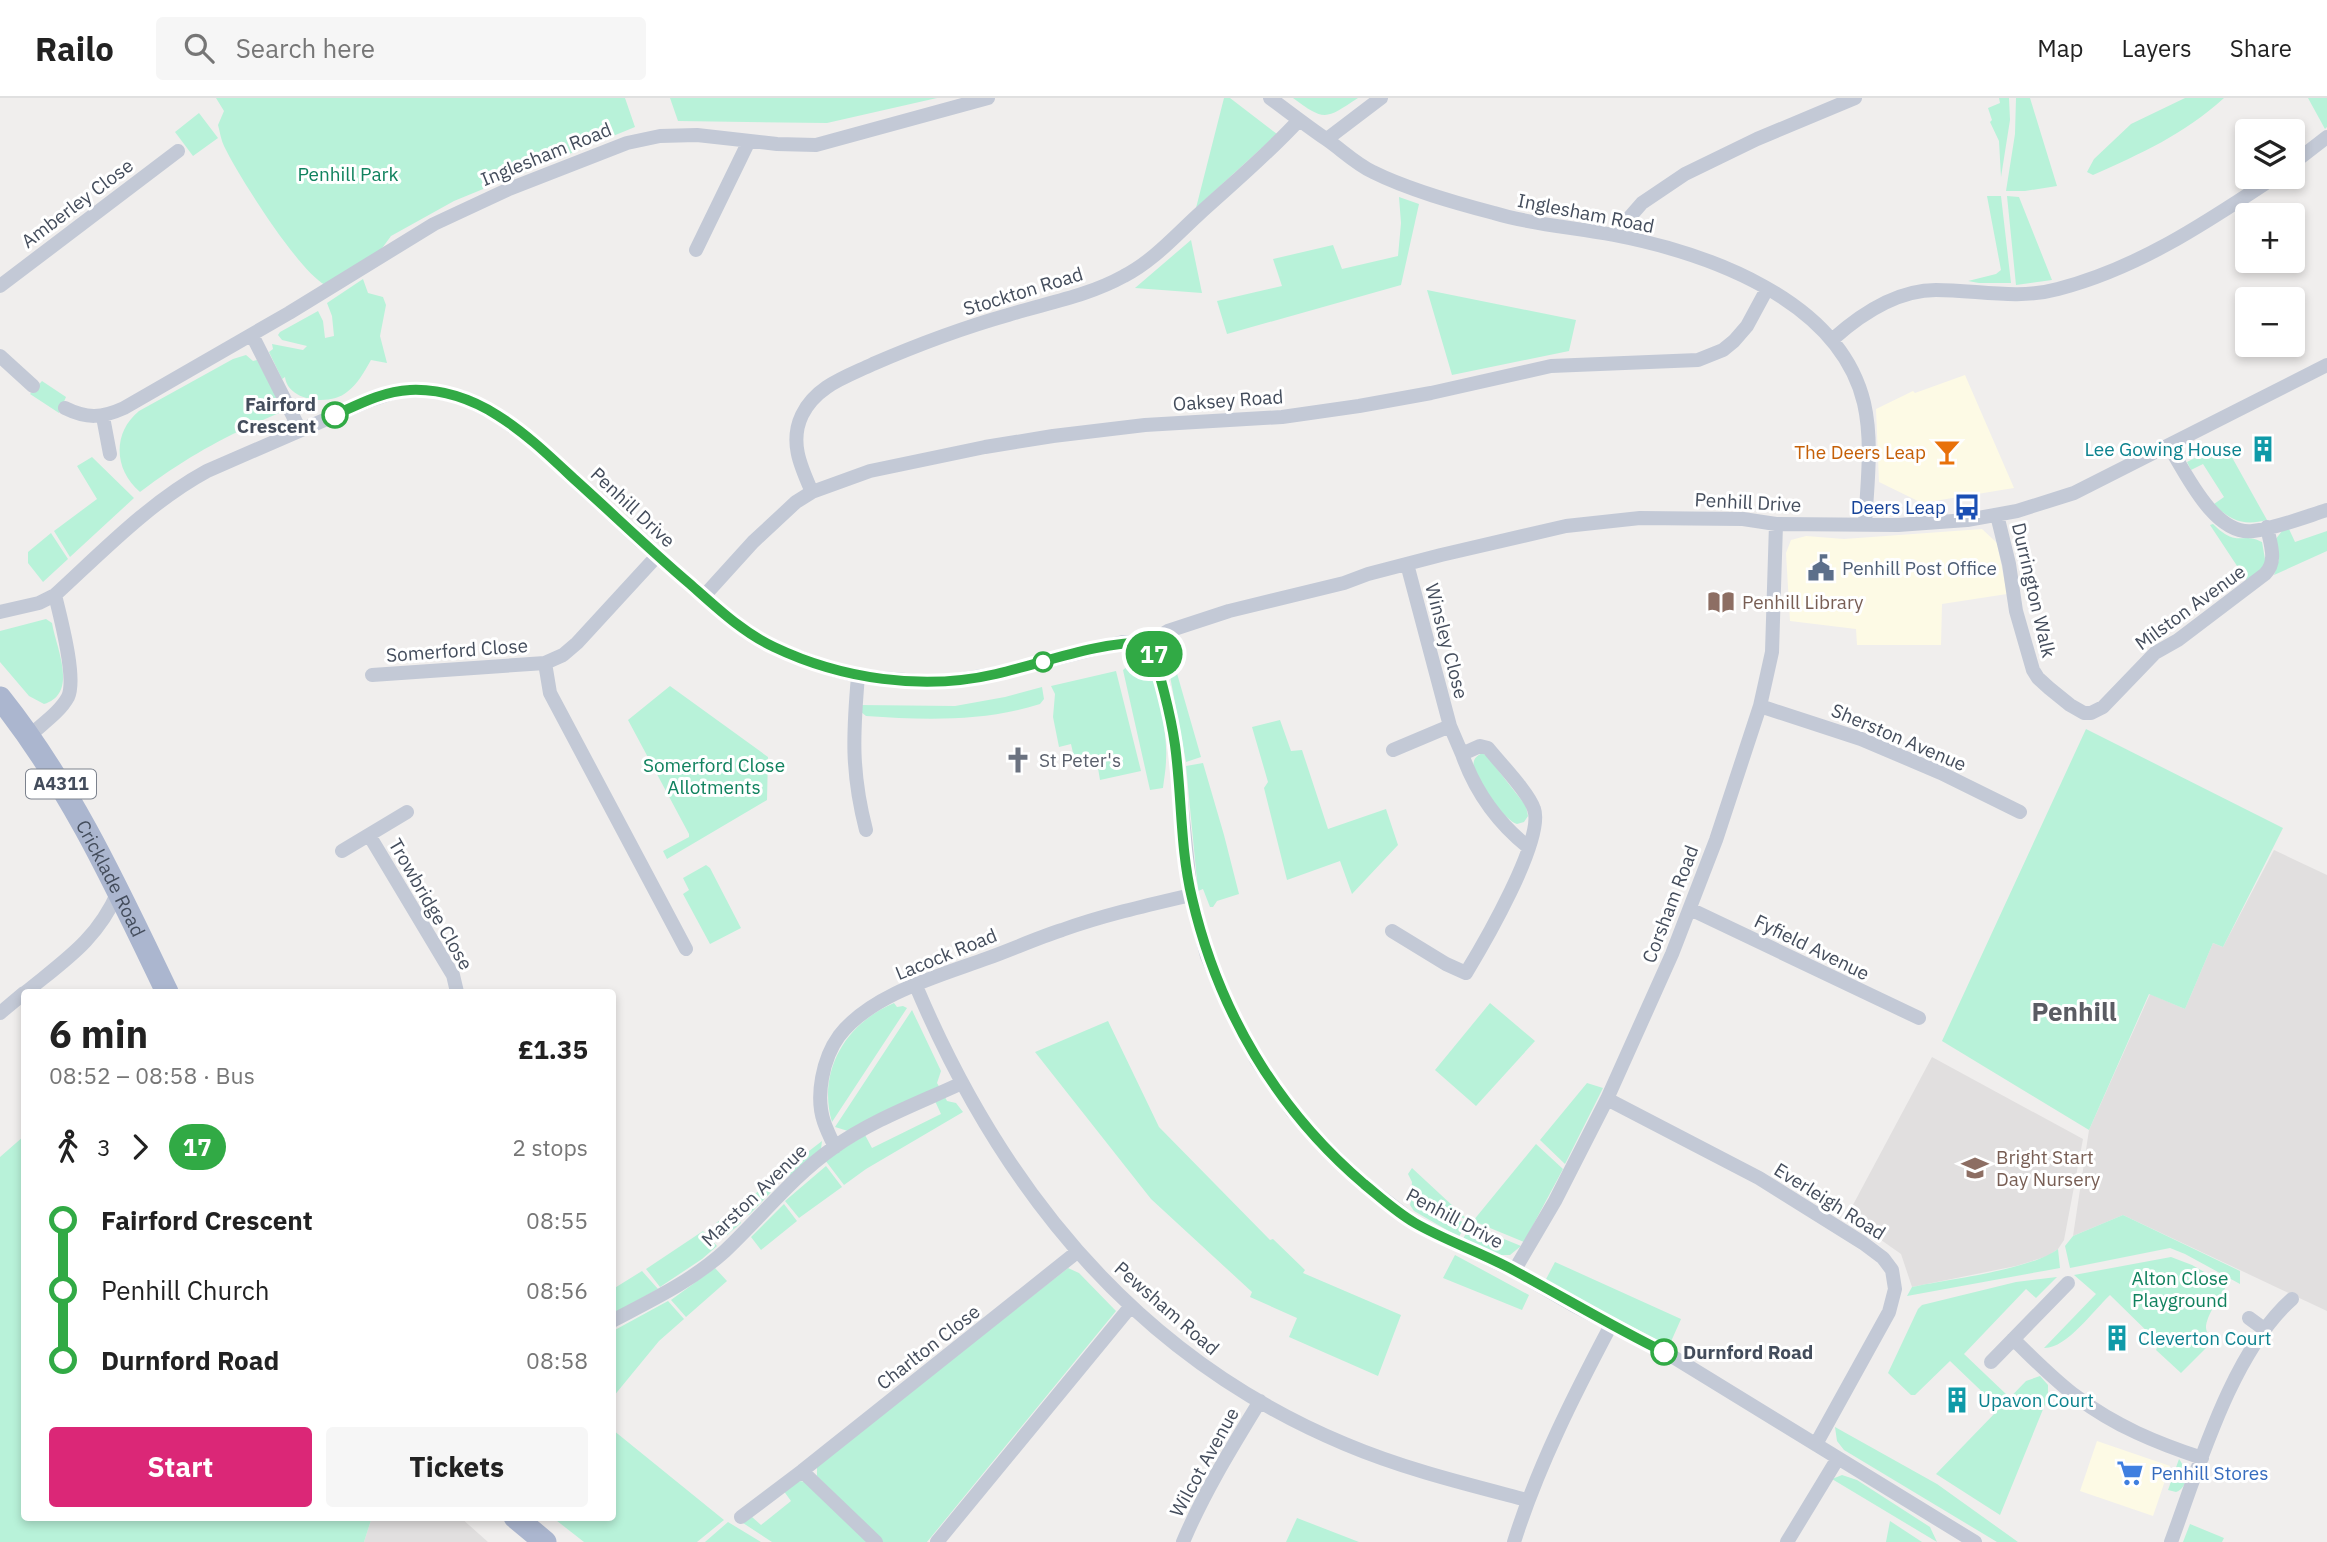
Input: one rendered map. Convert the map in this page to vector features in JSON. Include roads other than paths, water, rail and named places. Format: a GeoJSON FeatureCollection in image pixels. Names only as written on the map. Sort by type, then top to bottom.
{"type":"FeatureCollection","features":[{"type":"Feature","properties":{"kind":"main road","name":"Cricklade Road"},"geometry":{"type":"LineString","coordinates":[[0,698],[29,736],[79,815],[166,989]]}},
{"type":"Feature","properties":{"kind":"main road"},"geometry":{"type":"LineString","coordinates":[[520,1521],[545,1542]]}},
{"type":"Feature","properties":{"kind":"street","name":"Inglesham Road"},"geometry":{"type":"LineString","coordinates":[[252,335],[443,219],[640,138],[697,135],[816,145],[988,98]]}},
{"type":"Feature","properties":{"kind":"street","name":"Inglesham Road"},"geometry":{"type":"LineString","coordinates":[[1270,98],[1371,171],[1426,192],[1529,223],[1614,235],[1703,260],[1767,289],[1798,309],[1833,339],[1851,368],[1864,403],[1868,446],[1865,525]]}},
{"type":"Feature","properties":{"kind":"street"},"geometry":{"type":"LineString","coordinates":[[1327,139],[1381,98]]}},
{"type":"Feature","properties":{"kind":"street"},"geometry":{"type":"LineString","coordinates":[[1614,235],[1642,203],[1685,174],[1757,139],[1855,98]]}},
{"type":"Feature","properties":{"kind":"street","name":"Stockton Road"},"geometry":{"type":"LineString","coordinates":[[812,492],[802,469],[796,443],[802,414],[818,393],[835,381],[936,339],[1010,314],[1064,300],[1127,275],[1159,252],[1278,143],[1299,120]]}},
{"type":"Feature","properties":{"kind":"street"},"geometry":{"type":"LineString","coordinates":[[2305,154],[2327,137]]}},
{"type":"Feature","properties":{"kind":"street"},"geometry":{"type":"LineString","coordinates":[[696,250],[749,141]]}},
{"type":"Feature","properties":{"kind":"street","name":"Amberley Close"},"geometry":{"type":"LineString","coordinates":[[0,286],[178,151]]}},
{"type":"Feature","properties":{"kind":"street"},"geometry":{"type":"LineString","coordinates":[[1833,339],[1863,315],[1914,293],[1933,290],[2000,295],[2031,294],[2079,284],[2153,253],[2256,189]]}},
{"type":"Feature","properties":{"kind":"street","name":"Oaksey Road"},"geometry":{"type":"LineString","coordinates":[[704,596],[779,517],[812,492],[881,468],[1030,439],[1145,425],[1295,415],[1420,395],[1551,366],[1698,360],[1723,350],[1734,341],[1747,326],[1767,289]]}},
{"type":"Feature","properties":{"kind":"street"},"geometry":{"type":"LineString","coordinates":[[65,408],[83,416],[103,416],[124,408],[252,335],[300,430]]}},
{"type":"Feature","properties":{"kind":"street"},"geometry":{"type":"LineString","coordinates":[[0,356],[33,386]]}},
{"type":"Feature","properties":{"kind":"street","name":"Penhill Drive"},"geometry":{"type":"LineString","coordinates":[[0,612],[39,603],[55,595],[151,508],[186,482],[300,430],[398,391],[427,390],[461,397],[498,415],[524,433],[704,596],[746,631],[775,648],[812,663],[858,676],[917,681],[970,679],[1123,642],[1150,642],[1168,632],[1229,611],[1540,531],[1597,522],[1640,518],[1743,519],[1776,524],[1865,525],[1945,523],[1997,515],[2056,500],[2327,365]]}},
{"type":"Feature","properties":{"kind":"street"},"geometry":{"type":"LineString","coordinates":[[103,416],[110,454]]}},
{"type":"Feature","properties":{"kind":"street"},"geometry":{"type":"LineString","coordinates":[[2169,446],[2205,502],[2219,519],[2236,530],[2267,527],[2327,510]]}},
{"type":"Feature","properties":{"kind":"street","name":"Durrington Walk"},"geometry":{"type":"LineString","coordinates":[[1997,515],[2009,564],[2016,611],[2033,670],[2038,678],[2079,711],[2091,713],[2103,707]]}},
{"type":"Feature","properties":{"kind":"street","name":"Corsham Road"},"geometry":{"type":"LineString","coordinates":[[1514,1271],[1555,1201],[1607,1099],[1652,1002],[1716,840],[1760,706],[1772,652],[1776,524]]}},
{"type":"Feature","properties":{"kind":"street","name":"Milston Avenue"},"geometry":{"type":"LineString","coordinates":[[2103,707],[2155,653],[2178,640],[2265,575],[2270,569],[2273,556],[2267,527]]}},
{"type":"Feature","properties":{"kind":"street","name":"Somerford Close"},"geometry":{"type":"LineString","coordinates":[[372,675],[545,663],[563,655],[577,643],[657,556]]}},
{"type":"Feature","properties":{"kind":"street","name":"Winsley Close"},"geometry":{"type":"LineString","coordinates":[[1407,565],[1450,726],[1472,780],[1511,834],[1528,847]]}},
{"type":"Feature","properties":{"kind":"street"},"geometry":{"type":"LineString","coordinates":[[29,736],[61,706],[71,688],[55,595]]}},
{"type":"Feature","properties":{"kind":"street","name":"Penhill Drive"},"geometry":{"type":"LineString","coordinates":[[1150,642],[1163,684],[1175,744],[1191,895],[1207,956],[1228,1005],[1257,1061],[1292,1111],[1336,1158],[1416,1224],[1514,1271],[1689,1365],[1838,1458],[1952,1536],[1975,1542]]}},
{"type":"Feature","properties":{"kind":"street","name":"Somerford Close"},"geometry":{"type":"LineString","coordinates":[[545,663],[550,693],[686,948]]}},
{"type":"Feature","properties":{"kind":"street"},"geometry":{"type":"LineString","coordinates":[[858,676],[853,746],[857,788],[866,830]]}},
{"type":"Feature","properties":{"kind":"street","name":"Sherston Avenue"},"geometry":{"type":"LineString","coordinates":[[1760,706],[1873,744],[2020,812]]}},
{"type":"Feature","properties":{"kind":"street","name":"Winsley Close"},"geometry":{"type":"LineString","coordinates":[[1394,750],[1450,726]]}},
{"type":"Feature","properties":{"kind":"street"},"geometry":{"type":"LineString","coordinates":[[1392,931],[1466,973],[1513,888],[1536,818],[1533,805],[1488,748],[1480,746],[1462,754]]}},
{"type":"Feature","properties":{"kind":"street","name":"Trowbridge Close"},"geometry":{"type":"LineString","coordinates":[[342,851],[407,812]]}},
{"type":"Feature","properties":{"kind":"street","name":"Trowbridge Close"},"geometry":{"type":"LineString","coordinates":[[369,835],[453,975],[456,989]]}},
{"type":"Feature","properties":{"kind":"street"},"geometry":{"type":"LineString","coordinates":[[30,989],[86,943],[101,925],[118,892]]}},
{"type":"Feature","properties":{"kind":"street","name":"Lacock Road"},"geometry":{"type":"LineString","coordinates":[[835,1147],[820,1108],[822,1077],[833,1045],[848,1026],[869,1007],[1064,929],[1191,895]]}},
{"type":"Feature","properties":{"kind":"street","name":"Fyfield Avenue"},"geometry":{"type":"LineString","coordinates":[[1690,909],[1919,1018]]}},
{"type":"Feature","properties":{"kind":"street","name":"Pewsham Road"},"geometry":{"type":"LineString","coordinates":[[916,986],[933,1028],[1014,1172],[1077,1252],[1132,1306],[1210,1370],[1260,1401],[1322,1433],[1374,1455],[1439,1477],[1527,1500]]}},
{"type":"Feature","properties":{"kind":"street"},"geometry":{"type":"LineString","coordinates":[[0,1013],[21,996]]}},
{"type":"Feature","properties":{"kind":"street","name":"Marston Avenue"},"geometry":{"type":"LineString","coordinates":[[616,1319],[668,1292],[709,1264],[785,1188],[835,1147],[863,1130],[962,1083]]}},
{"type":"Feature","properties":{"kind":"street","name":"Everleigh Road"},"geometry":{"type":"LineString","coordinates":[[1607,1099],[1759,1178],[1863,1243],[1889,1263],[1895,1289],[1889,1312],[1816,1444]]}},
{"type":"Feature","properties":{"kind":"street","name":"Charlton Close"},"geometry":{"type":"LineString","coordinates":[[741,1517],[1077,1252]]}},
{"type":"Feature","properties":{"kind":"street"},"geometry":{"type":"LineString","coordinates":[[1991,1362],[2068,1283]]}},
{"type":"Feature","properties":{"kind":"street"},"geometry":{"type":"LineString","coordinates":[[2171,1542],[2202,1458],[2240,1368],[2264,1329],[2292,1298]]}},
{"type":"Feature","properties":{"kind":"street"},"geometry":{"type":"LineString","coordinates":[[937,1542],[1132,1306]]}},
{"type":"Feature","properties":{"kind":"street"},"geometry":{"type":"LineString","coordinates":[[2249,1318],[2264,1329]]}},
{"type":"Feature","properties":{"kind":"street"},"geometry":{"type":"LineString","coordinates":[[1514,1542],[1527,1500],[1546,1454],[1611,1325]]}},
{"type":"Feature","properties":{"kind":"street"},"geometry":{"type":"LineString","coordinates":[[2013,1339],[2075,1396],[2099,1412],[2156,1442],[2202,1458]]}},
{"type":"Feature","properties":{"kind":"street","name":"Wilcot Avenue"},"geometry":{"type":"LineString","coordinates":[[1183,1542],[1212,1482],[1260,1401]]}},
{"type":"Feature","properties":{"kind":"street"},"geometry":{"type":"LineString","coordinates":[[1787,1542],[1838,1458]]}},
{"type":"Feature","properties":{"kind":"street"},"geometry":{"type":"LineString","coordinates":[[802,1471],[876,1542]]}},
{"type":"Feature","properties":{"kind":"place","name":"Fairford Crescent"},"geometry":{"type":"Point","coordinates":[335,415]}},
{"type":"Feature","properties":{"kind":"place","name":"Lee Gowing House"},"geometry":{"type":"Point","coordinates":[2263,449]}},
{"type":"Feature","properties":{"kind":"place","name":"The Deers Leap"},"geometry":{"type":"Point","coordinates":[1947,452]}},
{"type":"Feature","properties":{"kind":"place","name":"Deers Leap"},"geometry":{"type":"Point","coordinates":[1967,507]}},
{"type":"Feature","properties":{"kind":"place","name":"Penhill Post Office"},"geometry":{"type":"Point","coordinates":[1821,568]}},
{"type":"Feature","properties":{"kind":"place","name":"Penhill Library"},"geometry":{"type":"Point","coordinates":[1721,602]}},
{"type":"Feature","properties":{"kind":"place","name":"St Peter's"},"geometry":{"type":"Point","coordinates":[1018,760]}},
{"type":"Feature","properties":{"kind":"place","name":"Bright Start Day Nursery"},"geometry":{"type":"Point","coordinates":[1975,1168]}},
{"type":"Feature","properties":{"kind":"place","name":"Cleverton Court"},"geometry":{"type":"Point","coordinates":[2117,1338]}},
{"type":"Feature","properties":{"kind":"place","name":"Durnford Road"},"geometry":{"type":"Point","coordinates":[1664,1352]}},
{"type":"Feature","properties":{"kind":"place","name":"Upavon Court"},"geometry":{"type":"Point","coordinates":[1957,1400]}},
{"type":"Feature","properties":{"kind":"place","name":"Penhill Stores"},"geometry":{"type":"Point","coordinates":[2130,1473]}},
{"type":"Feature","properties":{"kind":"district","name":"Penhill"},"geometry":{"type":"Point","coordinates":[2074,1012]}},
{"type":"Feature","properties":{"kind":"park label","name":"Penhill Park"},"geometry":{"type":"Point","coordinates":[348,174]}},
{"type":"Feature","properties":{"kind":"park label","name":"Somerford Close Allotments"},"geometry":{"type":"Point","coordinates":[714,776]}},
{"type":"Feature","properties":{"kind":"park label","name":"Alton Close Playground"},"geometry":{"type":"Point","coordinates":[2180,1289]}}]}
